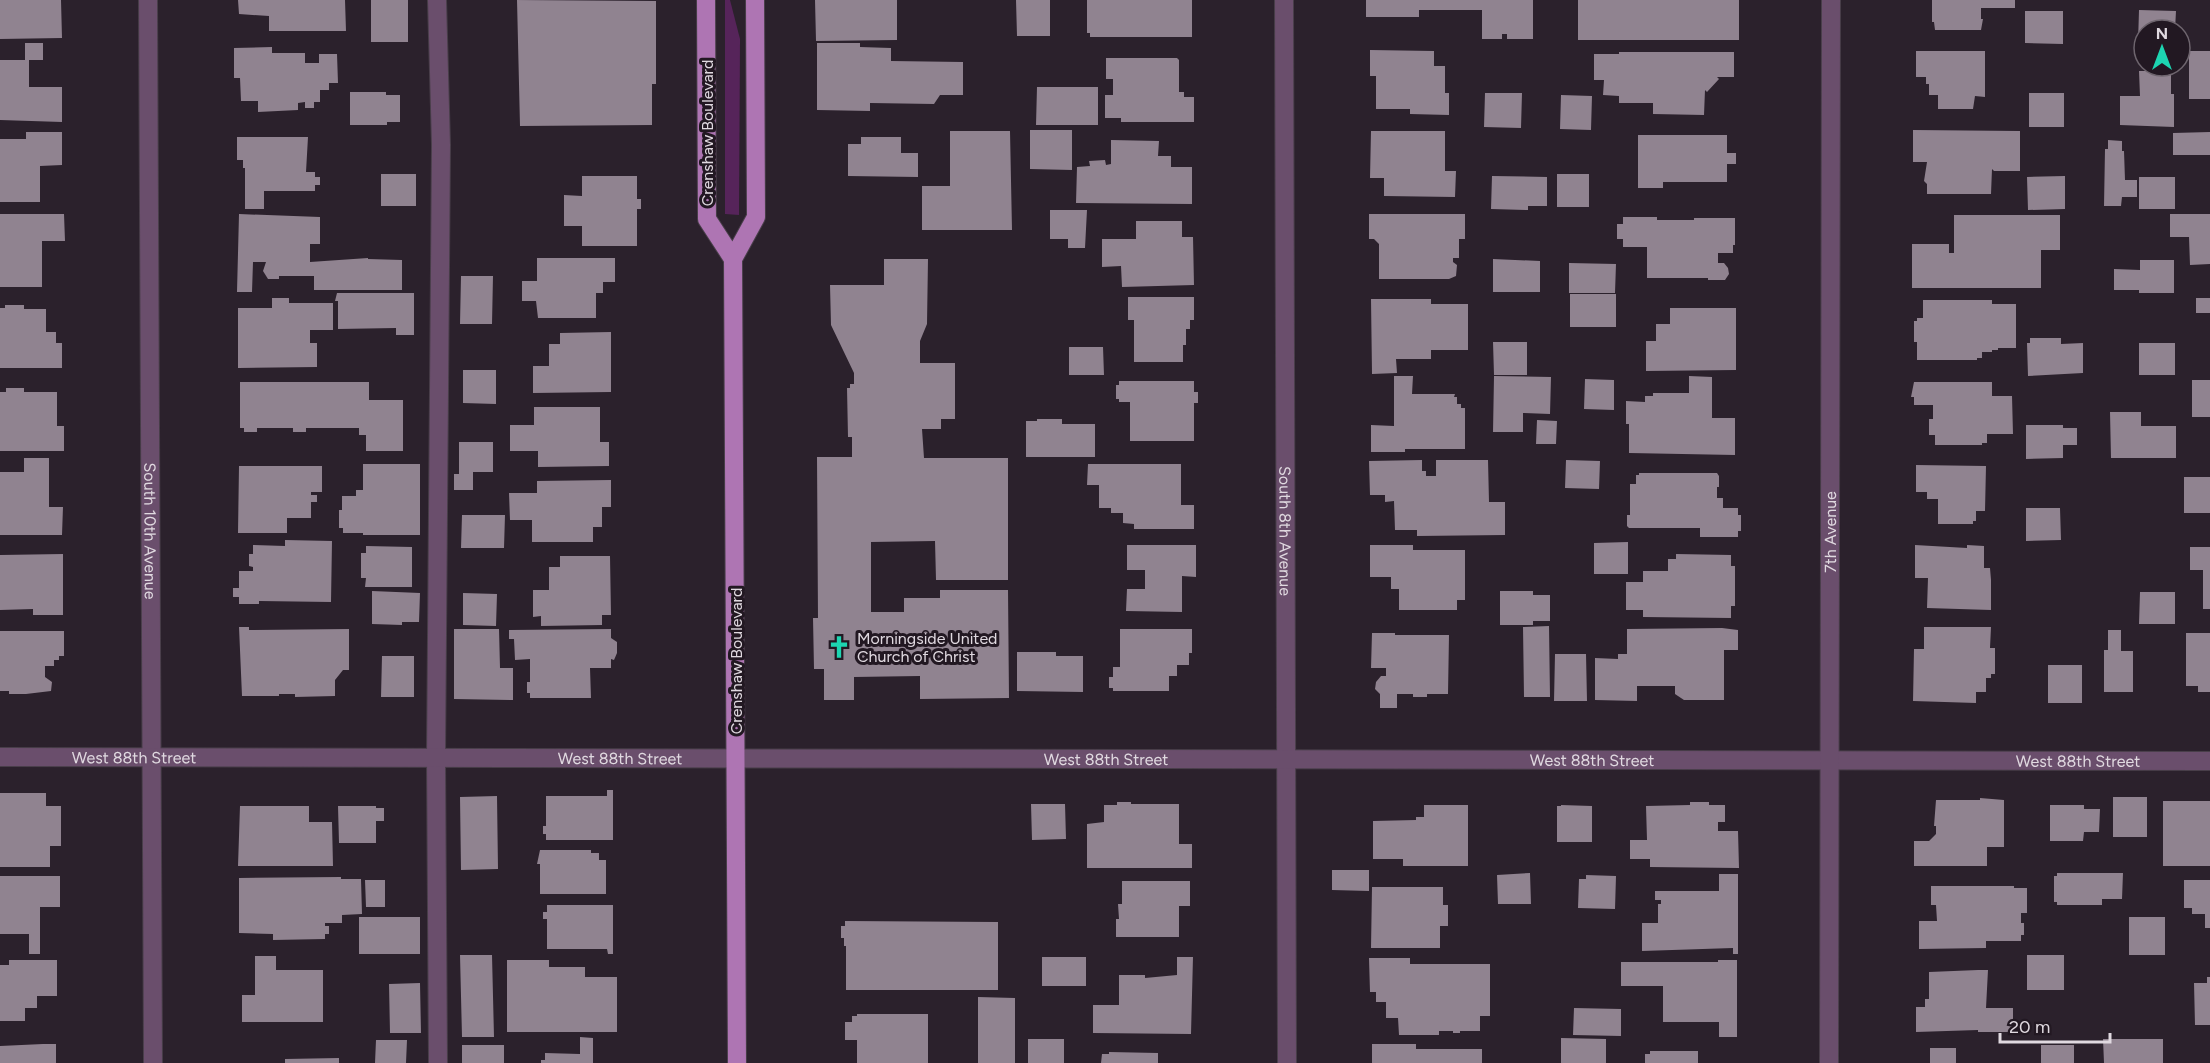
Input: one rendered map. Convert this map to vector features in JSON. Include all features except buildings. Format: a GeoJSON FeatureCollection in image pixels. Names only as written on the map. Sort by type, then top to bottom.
{"type":"FeatureCollection","features":[{"type":"Feature","properties":{"kind":"main road","name":"Crenshaw Boulevard"},"geometry":{"type":"LineString","coordinates":[[706,0],[707,219],[733,259]]}},
{"type":"Feature","properties":{"kind":"main road","name":"Crenshaw Boulevard"},"geometry":{"type":"LineString","coordinates":[[737,1063],[733,259],[756,217],[755,0]]}},
{"type":"Feature","properties":{"kind":"street","name":"South 10th Avenue"},"geometry":{"type":"LineString","coordinates":[[148,0],[153,1063]]}},
{"type":"Feature","properties":{"kind":"street"},"geometry":{"type":"LineString","coordinates":[[437,0],[441,157],[436,758],[438,1063]]}},
{"type":"Feature","properties":{"kind":"street","name":"South 8th Avenue"},"geometry":{"type":"LineString","coordinates":[[1284,0],[1287,1063]]}},
{"type":"Feature","properties":{"kind":"street","name":"7th Avenue"},"geometry":{"type":"LineString","coordinates":[[1829,1063],[1831,0]]}},
{"type":"Feature","properties":{"kind":"street","name":"West 88th Street"},"geometry":{"type":"LineString","coordinates":[[0,757],[2210,761]]}},
{"type":"Feature","properties":{"kind":"shaded area"},"geometry":{"type":"Polygon","coordinates":[[[725,0],[730,0],[740,39],[739,215],[725,214],[725,0]]]}},
{"type":"Feature","properties":{"kind":"place","name":"Morningside United Church of Christ"},"geometry":{"type":"Point","coordinates":[839,647]}}]}
